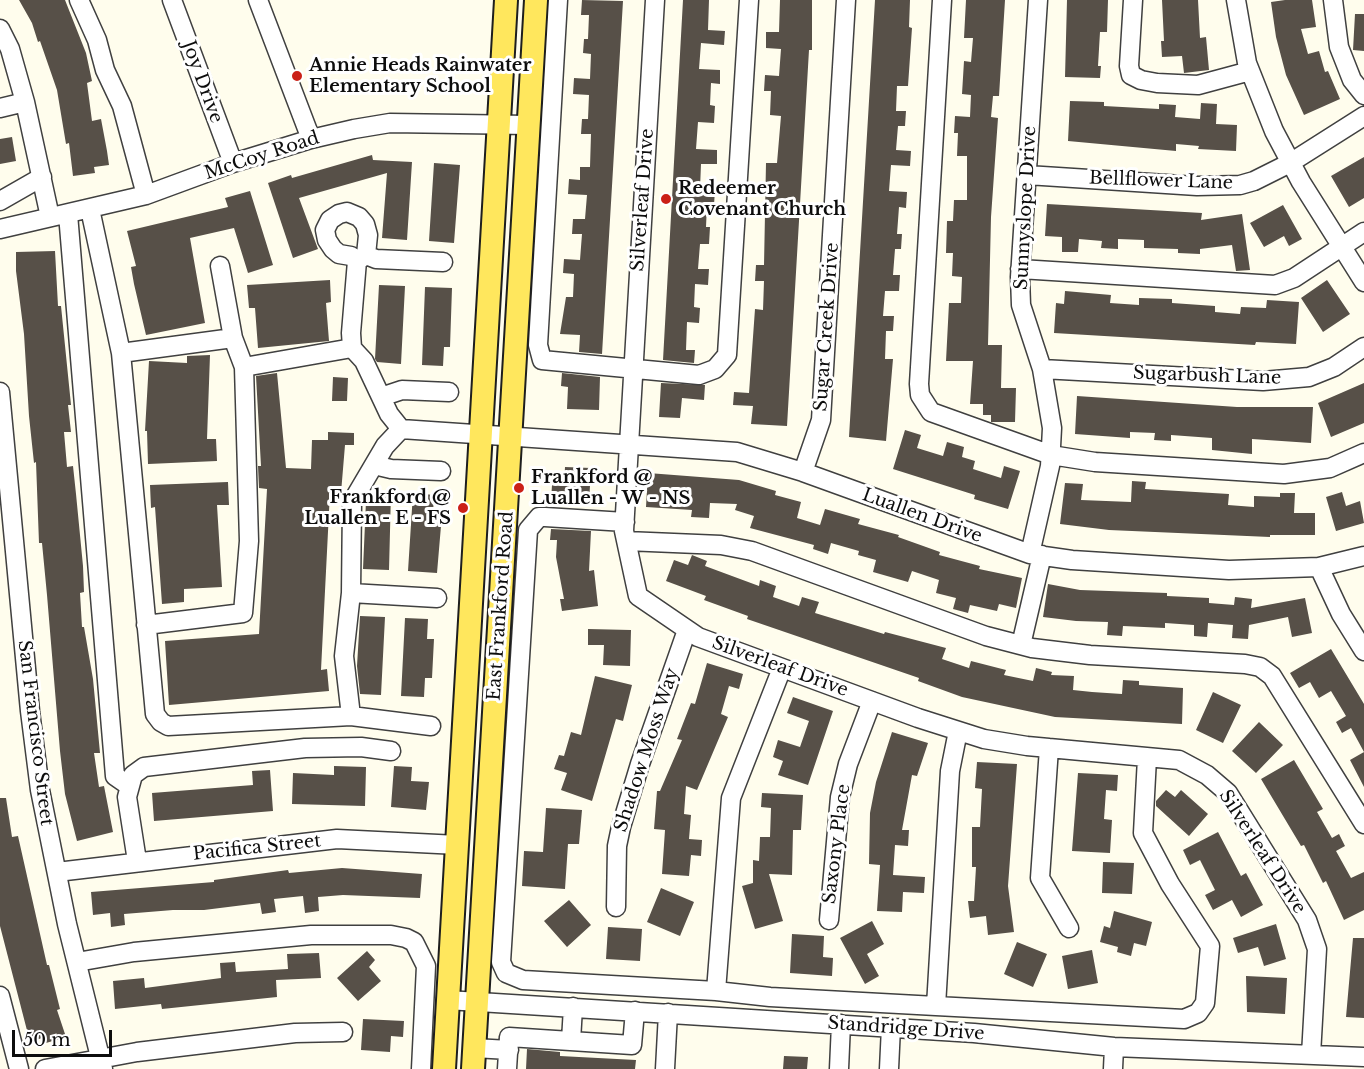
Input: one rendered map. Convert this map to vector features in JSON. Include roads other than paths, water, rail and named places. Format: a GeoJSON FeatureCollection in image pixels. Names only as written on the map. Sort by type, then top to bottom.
{"type":"FeatureCollection","features":[{"type":"Feature","properties":{"kind":"main road","name":"East Frankford Road"},"geometry":{"type":"LineString","coordinates":[[444,1069],[506,0]]}},
{"type":"Feature","properties":{"kind":"main road","name":"East Frankford Road"},"geometry":{"type":"LineString","coordinates":[[474,1059],[536,0]]}},
{"type":"Feature","properties":{"kind":"street"},"geometry":{"type":"LineString","coordinates":[[79,0],[97,40],[105,70],[123,106],[146,195]]}},
{"type":"Feature","properties":{"kind":"street","name":"Joy Drive"},"geometry":{"type":"LineString","coordinates":[[172,0],[233,163]]}},
{"type":"Feature","properties":{"kind":"street"},"geometry":{"type":"LineString","coordinates":[[258,0],[311,138]]}},
{"type":"Feature","properties":{"kind":"street"},"geometry":{"type":"LineString","coordinates":[[558,0],[538,345],[542,360],[632,370],[708,374],[722,364],[727,355],[749,0]]}},
{"type":"Feature","properties":{"kind":"street","name":"Silverleaf Drive"},"geometry":{"type":"LineString","coordinates":[[655,0],[627,444],[626,541],[638,596],[687,630],[782,668],[984,739],[1049,748],[1179,760],[1194,767],[1228,793],[1307,920],[1317,949],[1311,1055]]}},
{"type":"Feature","properties":{"kind":"street","name":"Sugar Creek Drive"},"geometry":{"type":"LineString","coordinates":[[803,472],[821,420],[846,0]]}},
{"type":"Feature","properties":{"kind":"street"},"geometry":{"type":"LineString","coordinates":[[942,0],[924,275],[920,396],[931,412],[1051,455],[1095,462],[1284,474],[1330,468],[1364,453]]}},
{"type":"Feature","properties":{"kind":"street","name":"Sunnyslope Drive"},"geometry":{"type":"LineString","coordinates":[[1021,645],[1051,455],[1052,428],[1042,369],[1020,305],[1020,269],[1038,0]]}},
{"type":"Feature","properties":{"kind":"street"},"geometry":{"type":"LineString","coordinates":[[1133,0],[1129,66],[1131,75],[1156,83],[1198,85],[1250,71]]}},
{"type":"Feature","properties":{"kind":"street"},"geometry":{"type":"LineString","coordinates":[[1236,0],[1239,30],[1250,71],[1274,131],[1290,163],[1364,282]]}},
{"type":"Feature","properties":{"kind":"street"},"geometry":{"type":"LineString","coordinates":[[1333,0],[1339,47],[1352,80],[1364,95]]}},
{"type":"Feature","properties":{"kind":"street"},"geometry":{"type":"LineString","coordinates":[[0,29],[10,49],[42,177],[59,215],[115,776],[128,785]]}},
{"type":"Feature","properties":{"kind":"street"},"geometry":{"type":"LineString","coordinates":[[0,108],[25,102]]}},
{"type":"Feature","properties":{"kind":"street","name":"Bellflower Lane"},"geometry":{"type":"LineString","coordinates":[[1027,175],[1197,186],[1254,182],[1290,163],[1364,116]]}},
{"type":"Feature","properties":{"kind":"street","name":"McCoy Road"},"geometry":{"type":"LineString","coordinates":[[0,229],[146,195],[233,163],[311,138],[390,123],[529,124]]}},
{"type":"Feature","properties":{"kind":"street"},"geometry":{"type":"LineString","coordinates":[[0,201],[42,177]]}},
{"type":"Feature","properties":{"kind":"street"},"geometry":{"type":"LineString","coordinates":[[90,209],[122,353],[155,714],[161,722],[168,726],[351,716],[430,726]]}},
{"type":"Feature","properties":{"kind":"street"},"geometry":{"type":"LineString","coordinates":[[1020,269],[1275,285],[1294,278],[1364,232]]}},
{"type":"Feature","properties":{"kind":"street"},"geometry":{"type":"LineString","coordinates":[[351,716],[344,656],[351,593],[352,501],[385,446],[401,429],[389,414],[364,361],[352,348],[351,333],[362,258],[443,262]]}},
{"type":"Feature","properties":{"kind":"street"},"geometry":{"type":"LineString","coordinates":[[146,625],[243,613],[249,541],[244,366],[233,338],[220,266]]}},
{"type":"Feature","properties":{"kind":"street"},"geometry":{"type":"LineString","coordinates":[[122,353],[233,338]]}},
{"type":"Feature","properties":{"kind":"street","name":"Sugarbush Lane"},"geometry":{"type":"LineString","coordinates":[[1042,369],[1275,380],[1309,377],[1334,367],[1364,347]]}},
{"type":"Feature","properties":{"kind":"street"},"geometry":{"type":"LineString","coordinates":[[244,366],[352,348]]}},
{"type":"Feature","properties":{"kind":"street"},"geometry":{"type":"LineString","coordinates":[[381,397],[402,390],[449,392]]}},
{"type":"Feature","properties":{"kind":"street","name":"San Francisco Street"},"geometry":{"type":"LineString","coordinates":[[0,392],[30,711],[40,790],[77,962],[102,1063]]}},
{"type":"Feature","properties":{"kind":"street","name":"Luallen Drive"},"geometry":{"type":"LineString","coordinates":[[401,429],[737,452],[803,472],[1036,555],[1128,565],[1229,570],[1319,567],[1364,556]]}},
{"type":"Feature","properties":{"kind":"street"},"geometry":{"type":"LineString","coordinates":[[374,465],[391,469],[441,471]]}},
{"type":"Feature","properties":{"kind":"street"},"geometry":{"type":"LineString","coordinates":[[625,522],[539,517],[528,530],[501,962],[506,973],[523,980],[716,991],[770,997],[1184,1019],[1198,1014],[1205,1003],[1210,946],[1170,884],[1143,833],[1147,758]]}},
{"type":"Feature","properties":{"kind":"street"},"geometry":{"type":"LineString","coordinates":[[626,541],[721,545],[752,551],[935,619],[1021,645],[1090,655],[1245,664],[1260,667],[1272,675],[1364,824]]}},
{"type":"Feature","properties":{"kind":"street"},"geometry":{"type":"LineString","coordinates":[[1319,567],[1341,614],[1364,651]]}},
{"type":"Feature","properties":{"kind":"street"},"geometry":{"type":"LineString","coordinates":[[351,593],[437,598]]}},
{"type":"Feature","properties":{"kind":"street","name":"Shadow Moss Way"},"geometry":{"type":"LineString","coordinates":[[616,907],[617,846],[621,827],[640,764],[687,630]]}},
{"type":"Feature","properties":{"kind":"street"},"geometry":{"type":"LineString","coordinates":[[716,991],[731,798],[782,668]]}},
{"type":"Feature","properties":{"kind":"street","name":"Saxony Place"},"geometry":{"type":"LineString","coordinates":[[829,920],[840,797],[848,764],[872,700]]}},
{"type":"Feature","properties":{"kind":"street"},"geometry":{"type":"LineString","coordinates":[[936,1006],[950,771],[958,731]]}},
{"type":"Feature","properties":{"kind":"street"},"geometry":{"type":"LineString","coordinates":[[137,861],[127,797],[128,785],[133,775],[144,767],[305,748],[361,747],[391,751]]}},
{"type":"Feature","properties":{"kind":"street"},"geometry":{"type":"LineString","coordinates":[[1049,748],[1040,878],[1069,928]]}},
{"type":"Feature","properties":{"kind":"street","name":"Pacifica Street"},"geometry":{"type":"LineString","coordinates":[[57,872],[337,839],[458,845]]}},
{"type":"Feature","properties":{"kind":"street"},"geometry":{"type":"LineString","coordinates":[[77,962],[135,952],[311,935],[391,935],[406,938],[414,942],[426,966],[421,1069]]}},
{"type":"Feature","properties":{"kind":"street"},"geometry":{"type":"LineString","coordinates":[[0,996],[19,1069]]}},
{"type":"Feature","properties":{"kind":"street","name":"Standridge Drive"},"geometry":{"type":"LineString","coordinates":[[447,1000],[891,1027],[1114,1047],[1364,1057]]}},
{"type":"Feature","properties":{"kind":"street"},"geometry":{"type":"LineString","coordinates":[[571,1041],[573,1007]]}},
{"type":"Feature","properties":{"kind":"street"},"geometry":{"type":"LineString","coordinates":[[507,1069],[509,1037],[632,1045],[635,1011]]}},
{"type":"Feature","properties":{"kind":"street"},"geometry":{"type":"LineString","coordinates":[[665,1069],[669,1013]]}},
{"type":"Feature","properties":{"kind":"street"},"geometry":{"type":"LineString","coordinates":[[839,1069],[841,1024]]}},
{"type":"Feature","properties":{"kind":"street"},"geometry":{"type":"LineString","coordinates":[[889,1069],[891,1027]]}},
{"type":"Feature","properties":{"kind":"street"},"geometry":{"type":"LineString","coordinates":[[45,1069],[102,1063],[295,1034],[343,1032]]}},
{"type":"Feature","properties":{"kind":"street"},"geometry":{"type":"LineString","coordinates":[[1113,1069],[1114,1047]]}},
{"type":"Feature","properties":{"kind":"street"},"geometry":{"type":"LineString","coordinates":[[474,1059],[508,1050]]}},
{"type":"Feature","properties":{"kind":"place","name":"Annie Heads Rainwater Elementary School"},"geometry":{"type":"Point","coordinates":[297,76]}},
{"type":"Feature","properties":{"kind":"place","name":"Redeemer Covenant Church"},"geometry":{"type":"Point","coordinates":[666,199]}},
{"type":"Feature","properties":{"kind":"place","name":"Frankford @ Luallen - W - NS"},"geometry":{"type":"Point","coordinates":[519,488]}},
{"type":"Feature","properties":{"kind":"place","name":"Frankford @ Luallen - E - FS"},"geometry":{"type":"Point","coordinates":[463,508]}}]}
